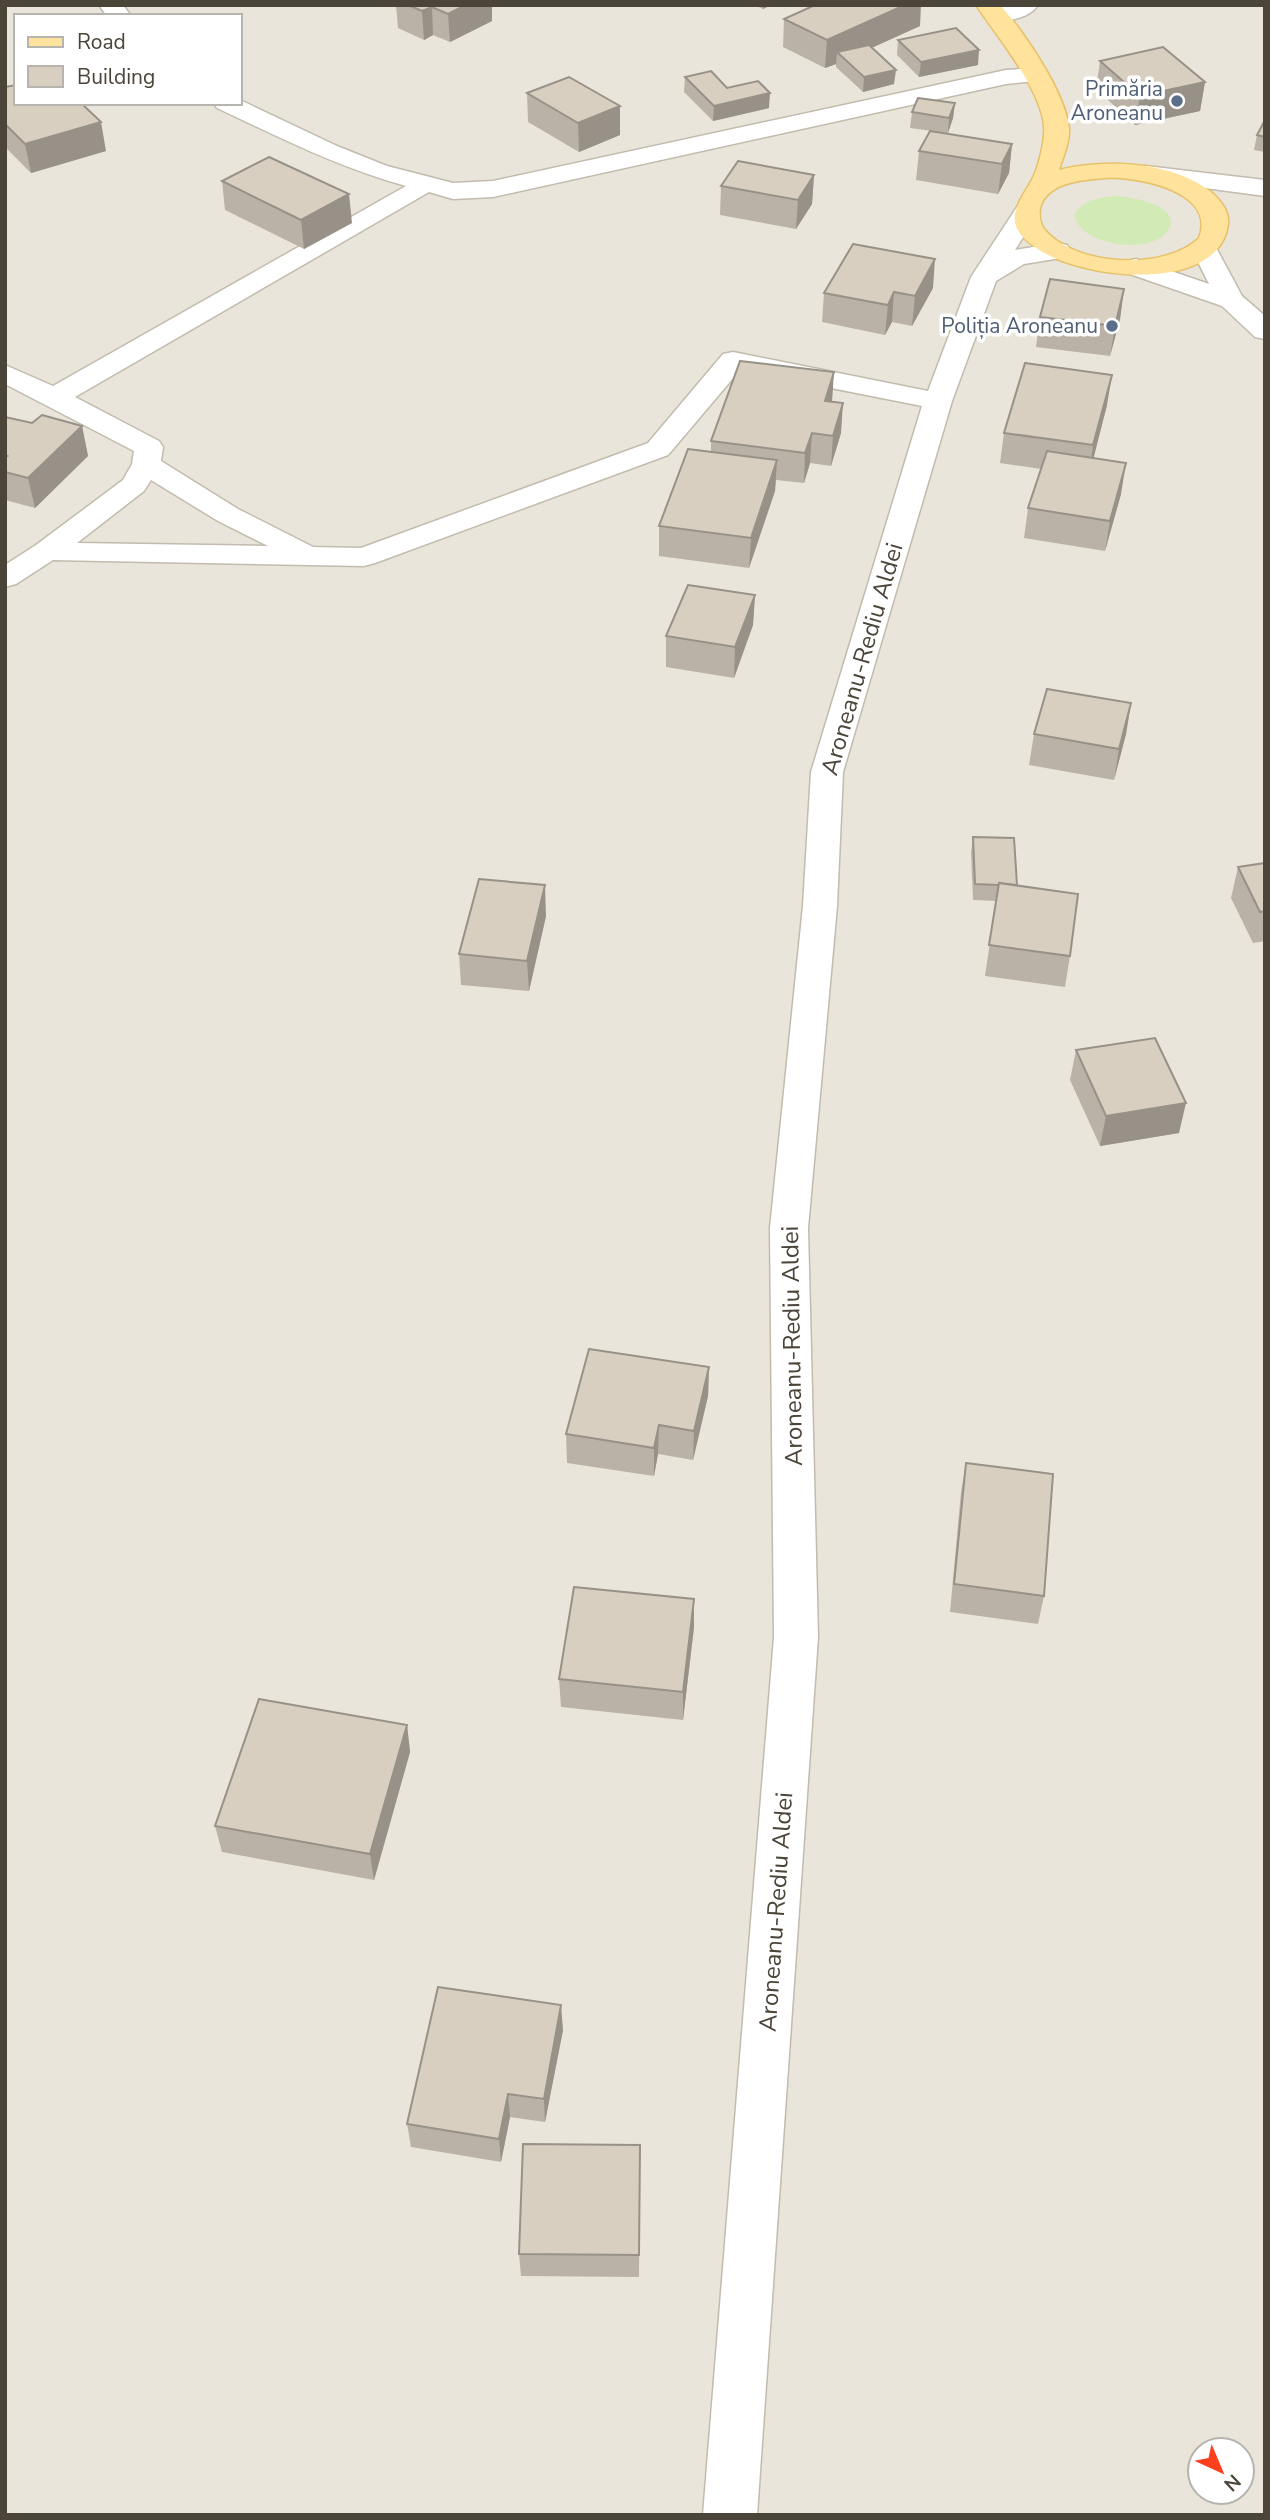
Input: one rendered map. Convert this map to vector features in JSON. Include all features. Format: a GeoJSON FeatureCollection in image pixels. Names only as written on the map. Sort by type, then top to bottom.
{"type":"FeatureCollection","features":[{"type":"Feature","properties":{"kind":"main road"},"geometry":{"type":"LineString","coordinates":[[992,10],[1036,75],[1073,141],[1116,170]]}},
{"type":"Feature","properties":{"kind":"main road"},"geometry":{"type":"LineString","coordinates":[[1033,200],[1060,178],[1087,172],[1116,170],[1146,173],[1172,181],[1194,192],[1210,206],[1216,221],[1214,235],[1204,248],[1175,261],[1136,267],[1094,263],[1058,251],[1034,233],[1033,200],[1073,141]]}},
{"type":"Feature","properties":{"kind":"street"},"geometry":{"type":"LineString","coordinates":[[992,10],[1020,10],[1027,5]]}},
{"type":"Feature","properties":{"kind":"street"},"geometry":{"type":"LineString","coordinates":[[230,105],[328,151],[378,171],[453,191],[493,189],[1006,77],[1036,75]]}},
{"type":"Feature","properties":{"kind":"street"},"geometry":{"type":"LineString","coordinates":[[1146,173],[1265,188]]}},
{"type":"Feature","properties":{"kind":"street"},"geometry":{"type":"LineString","coordinates":[[54,397],[284,267],[423,184]]}},
{"type":"Feature","properties":{"kind":"street","name":"Aroneanu-Rediu Aldei"},"geometry":{"type":"LineString","coordinates":[[730,2515],[796,1637],[789,1228],[820,906],[827,772],[939,401],[984,277],[1033,200]]}},
{"type":"Feature","properties":{"kind":"street"},"geometry":{"type":"LineString","coordinates":[[1216,221],[1252,203],[1265,200]]}},
{"type":"Feature","properties":{"kind":"street"},"geometry":{"type":"LineString","coordinates":[[1204,248],[1231,300],[1265,331]]}},
{"type":"Feature","properties":{"kind":"street"},"geometry":{"type":"LineString","coordinates":[[984,277],[1017,257],[1058,251]]}},
{"type":"Feature","properties":{"kind":"street"},"geometry":{"type":"LineString","coordinates":[[1136,267],[1231,300]]}},
{"type":"Feature","properties":{"kind":"street"},"geometry":{"type":"LineString","coordinates":[[47,551],[364,557],[658,449],[733,360],[939,401]]}},
{"type":"Feature","properties":{"kind":"street"},"geometry":{"type":"LineString","coordinates":[[5,373],[149,447],[146,464],[134,485],[47,551],[5,578]]}},
{"type":"Feature","properties":{"kind":"street"},"geometry":{"type":"LineString","coordinates":[[146,464],[228,515],[312,556]]}},
{"type":"Feature","properties":{"kind":"shaded area"},"geometry":{"type":"Polygon","coordinates":[[[5,5],[1265,5],[1265,2515],[5,2515],[5,5]]]}},
{"type":"Feature","properties":{"kind":"green space"},"geometry":{"type":"Polygon","coordinates":[[[1115,196],[1131,198],[1163,209],[1169,215],[1171,223],[1167,232],[1158,239],[1145,243],[1116,244],[1101,240],[1079,226],[1074,215],[1082,206],[1087,202],[1115,196]]]}},
{"type":"Feature","properties":{"kind":"building"},"geometry":{"type":"Polygon","coordinates":[[[408,5],[466,5],[448,14],[432,7],[422,11],[408,5]]]}},
{"type":"Feature","properties":{"kind":"building"},"geometry":{"type":"Polygon","coordinates":[[[815,5],[905,5],[827,40],[784,19],[815,5]]]}},
{"type":"Feature","properties":{"kind":"building"},"geometry":{"type":"Polygon","coordinates":[[[956,28],[979,50],[921,62],[898,40],[956,28]]]}},
{"type":"Feature","properties":{"kind":"building"},"geometry":{"type":"Polygon","coordinates":[[[869,45],[896,70],[864,77],[837,52],[869,45]]]}},
{"type":"Feature","properties":{"kind":"building"},"geometry":{"type":"Polygon","coordinates":[[[1163,47],[1205,82],[1140,96],[1100,61],[1163,47]]]}},
{"type":"Feature","properties":{"kind":"building"},"geometry":{"type":"Polygon","coordinates":[[[711,71],[727,88],[758,81],[770,93],[714,106],[685,77],[711,71]]]}},
{"type":"Feature","properties":{"kind":"building"},"geometry":{"type":"Polygon","coordinates":[[[569,77],[620,106],[578,123],[527,93],[569,77]]]}},
{"type":"Feature","properties":{"kind":"building"},"geometry":{"type":"Polygon","coordinates":[[[14,85],[14,105],[83,105],[101,122],[25,144],[5,124],[5,87],[14,85]]]}},
{"type":"Feature","properties":{"kind":"building"},"geometry":{"type":"Polygon","coordinates":[[[918,98],[955,103],[949,118],[912,112],[918,98]]]}},
{"type":"Feature","properties":{"kind":"building"},"geometry":{"type":"Polygon","coordinates":[[[1265,120],[1265,137],[1257,135],[1265,120]]]}},
{"type":"Feature","properties":{"kind":"building"},"geometry":{"type":"Polygon","coordinates":[[[930,131],[1012,144],[1002,164],[919,151],[930,131]]]}},
{"type":"Feature","properties":{"kind":"building"},"geometry":{"type":"Polygon","coordinates":[[[269,157],[349,194],[301,220],[222,181],[269,157]]]}},
{"type":"Feature","properties":{"kind":"building"},"geometry":{"type":"Polygon","coordinates":[[[738,161],[814,175],[798,200],[721,186],[738,161]]]}},
{"type":"Feature","properties":{"kind":"building"},"geometry":{"type":"Polygon","coordinates":[[[853,244],[935,259],[915,296],[894,292],[888,305],[824,293],[853,244]]]}},
{"type":"Feature","properties":{"kind":"building"},"geometry":{"type":"Polygon","coordinates":[[[1050,279],[1124,289],[1115,326],[1040,317],[1050,279]]]}},
{"type":"Feature","properties":{"kind":"building"},"geometry":{"type":"Polygon","coordinates":[[[740,361],[834,372],[825,401],[843,403],[833,436],[812,433],[805,453],[711,441],[740,361]]]}},
{"type":"Feature","properties":{"kind":"building"},"geometry":{"type":"Polygon","coordinates":[[[1025,363],[1112,375],[1093,445],[1004,433],[1025,363]]]}},
{"type":"Feature","properties":{"kind":"building"},"geometry":{"type":"Polygon","coordinates":[[[42,415],[82,426],[28,478],[5,472],[5,417],[32,423],[42,415]]]}},
{"type":"Feature","properties":{"kind":"building"},"geometry":{"type":"Polygon","coordinates":[[[688,449],[777,460],[751,538],[659,526],[688,449]]]}},
{"type":"Feature","properties":{"kind":"building"},"geometry":{"type":"Polygon","coordinates":[[[1047,451],[1126,463],[1110,521],[1028,508],[1047,451]]]}},
{"type":"Feature","properties":{"kind":"building"},"geometry":{"type":"Polygon","coordinates":[[[688,585],[755,595],[735,647],[666,636],[688,585]]]}},
{"type":"Feature","properties":{"kind":"building"},"geometry":{"type":"Polygon","coordinates":[[[1047,689],[1131,703],[1119,749],[1034,734],[1047,689]]]}},
{"type":"Feature","properties":{"kind":"building"},"geometry":{"type":"Polygon","coordinates":[[[973,837],[1014,838],[1017,885],[975,884],[973,837]]]}},
{"type":"Feature","properties":{"kind":"building"},"geometry":{"type":"Polygon","coordinates":[[[1265,863],[1265,911],[1260,912],[1238,867],[1265,863]]]}},
{"type":"Feature","properties":{"kind":"building"},"geometry":{"type":"Polygon","coordinates":[[[479,879],[545,885],[527,961],[459,954],[479,879]]]}},
{"type":"Feature","properties":{"kind":"building"},"geometry":{"type":"Polygon","coordinates":[[[999,883],[1078,894],[1070,956],[989,945],[999,883]]]}},
{"type":"Feature","properties":{"kind":"building"},"geometry":{"type":"Polygon","coordinates":[[[1155,1038],[1186,1103],[1106,1116],[1076,1050],[1155,1038]]]}},
{"type":"Feature","properties":{"kind":"building"},"geometry":{"type":"Polygon","coordinates":[[[589,1349],[709,1367],[694,1431],[659,1425],[654,1448],[566,1434],[589,1349]]]}},
{"type":"Feature","properties":{"kind":"building"},"geometry":{"type":"Polygon","coordinates":[[[966,1463],[1053,1474],[1044,1596],[954,1584],[966,1463]]]}},
{"type":"Feature","properties":{"kind":"building"},"geometry":{"type":"Polygon","coordinates":[[[574,1587],[694,1599],[683,1692],[559,1679],[574,1587]]]}},
{"type":"Feature","properties":{"kind":"building"},"geometry":{"type":"Polygon","coordinates":[[[259,1699],[407,1725],[370,1854],[215,1826],[259,1699]]]}},
{"type":"Feature","properties":{"kind":"building"},"geometry":{"type":"Polygon","coordinates":[[[438,1987],[561,2005],[544,2099],[508,2094],[499,2139],[407,2124],[438,1987]]]}},
{"type":"Feature","properties":{"kind":"building"},"geometry":{"type":"Polygon","coordinates":[[[523,2144],[640,2145],[639,2255],[519,2254],[523,2144]]]}},
{"type":"Feature","properties":{"kind":"place","name":"Primăria Aroneanu"},"geometry":{"type":"Point","coordinates":[1177,101]}},
{"type":"Feature","properties":{"kind":"place","name":"Poliția Aroneanu"},"geometry":{"type":"Point","coordinates":[1112,326]}}]}
